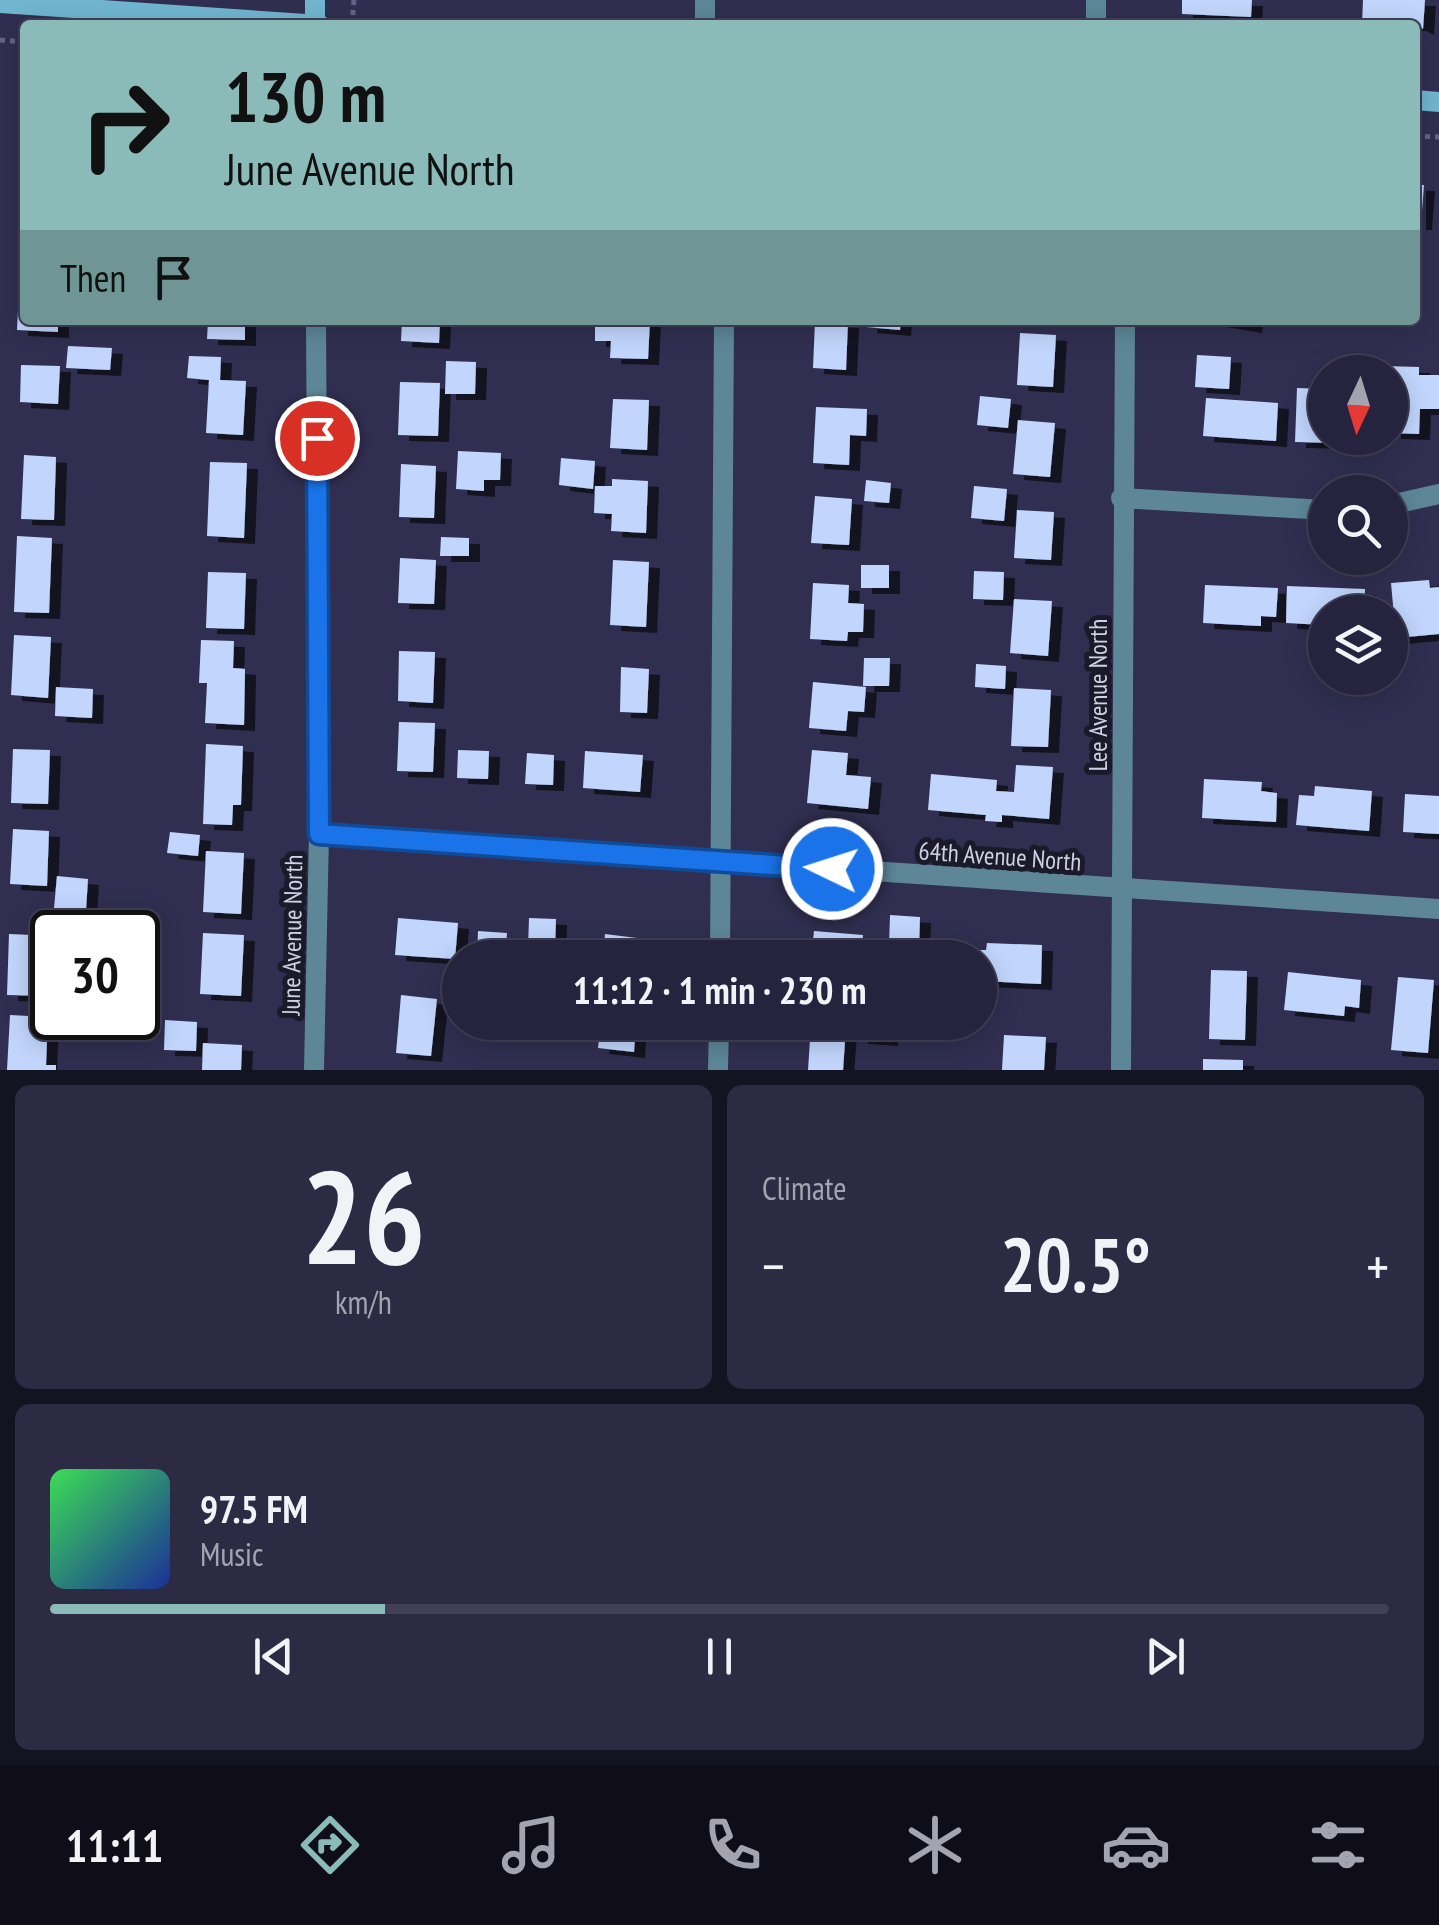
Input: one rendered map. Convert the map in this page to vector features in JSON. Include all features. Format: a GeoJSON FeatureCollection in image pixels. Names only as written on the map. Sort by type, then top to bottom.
{"type":"FeatureCollection","features":[{"type":"Feature","properties":{"kind":"street"},"geometry":{"type":"LineString","coordinates":[[0,2],[248,20]]}},
{"type":"Feature","properties":{"kind":"street","name":"June Avenue North"},"geometry":{"type":"LineString","coordinates":[[314,1070],[319,834],[316,325]]}},
{"type":"Feature","properties":{"kind":"street"},"geometry":{"type":"LineString","coordinates":[[720,940],[724,325]]}},
{"type":"Feature","properties":{"kind":"street","name":"Lee Avenue North"},"geometry":{"type":"LineString","coordinates":[[1121,1070],[1125,325]]}},
{"type":"Feature","properties":{"kind":"street"},"geometry":{"type":"LineString","coordinates":[[1408,501],[1439,494]]}},
{"type":"Feature","properties":{"kind":"street"},"geometry":{"type":"LineString","coordinates":[[1121,498],[1308,509]]}},
{"type":"Feature","properties":{"kind":"street","name":"64th Avenue North"},"geometry":{"type":"LineString","coordinates":[[319,834],[1439,909]]}},
{"type":"Feature","properties":{"kind":"street"},"geometry":{"type":"LineString","coordinates":[[718,1070],[719,1040]]}},
{"type":"Feature","properties":{"kind":"building"},"geometry":{"type":"Polygon","coordinates":[[[1182,0],[1252,0],[1251,17],[1182,14],[1182,0]]]}},
{"type":"Feature","properties":{"kind":"building"},"geometry":{"type":"Polygon","coordinates":[[[1363,0],[1425,0],[1423,29],[1420,20],[1362,20],[1363,0]]]}},
{"type":"Feature","properties":{"kind":"building"},"geometry":{"type":"Polygon","coordinates":[[[1420,185],[1424,185],[1421,224],[1420,185]]]}},
{"type":"Feature","properties":{"kind":"building"},"geometry":{"type":"Polygon","coordinates":[[[20,269],[20,325],[58,325],[58,332],[17,330],[20,269]]]}},
{"type":"Feature","properties":{"kind":"building"},"geometry":{"type":"Polygon","coordinates":[[[208,325],[245,325],[245,340],[207,339],[208,325]]]}},
{"type":"Feature","properties":{"kind":"building"},"geometry":{"type":"Polygon","coordinates":[[[402,325],[440,325],[439,343],[401,341],[402,325]]]}},
{"type":"Feature","properties":{"kind":"building"},"geometry":{"type":"Polygon","coordinates":[[[595,325],[650,325],[648,359],[610,358],[611,341],[595,341],[595,325]]]}},
{"type":"Feature","properties":{"kind":"building"},"geometry":{"type":"Polygon","coordinates":[[[815,325],[848,325],[846,370],[813,368],[815,325]]]}},
{"type":"Feature","properties":{"kind":"building"},"geometry":{"type":"Polygon","coordinates":[[[866,325],[900,325],[900,330],[866,325]]]}},
{"type":"Feature","properties":{"kind":"building"},"geometry":{"type":"Polygon","coordinates":[[[1020,333],[1056,335],[1053,387],[1017,385],[1020,333]]]}},
{"type":"Feature","properties":{"kind":"building"},"geometry":{"type":"Polygon","coordinates":[[[68,346],[112,348],[110,370],[66,368],[68,346]]]}},
{"type":"Feature","properties":{"kind":"building"},"geometry":{"type":"Polygon","coordinates":[[[1197,355],[1231,357],[1229,389],[1195,387],[1197,355]]]}},
{"type":"Feature","properties":{"kind":"building"},"geometry":{"type":"Polygon","coordinates":[[[189,356],[221,357],[220,380],[246,381],[243,435],[206,433],[209,380],[187,378],[189,356]]]}},
{"type":"Feature","properties":{"kind":"building"},"geometry":{"type":"Polygon","coordinates":[[[446,361],[476,362],[475,394],[445,394],[446,361]]]}},
{"type":"Feature","properties":{"kind":"building"},"geometry":{"type":"Polygon","coordinates":[[[21,365],[60,366],[58,404],[20,402],[21,365]]]}},
{"type":"Feature","properties":{"kind":"building"},"geometry":{"type":"Polygon","coordinates":[[[1408,367],[1419,367],[1419,375],[1439,375],[1439,409],[1420,409],[1419,434],[1408,434],[1408,367]]]}},
{"type":"Feature","properties":{"kind":"building"},"geometry":{"type":"Polygon","coordinates":[[[400,382],[440,383],[438,436],[398,435],[400,382]]]}},
{"type":"Feature","properties":{"kind":"building"},"geometry":{"type":"Polygon","coordinates":[[[1297,388],[1308,388],[1308,442],[1295,442],[1297,388]]]}},
{"type":"Feature","properties":{"kind":"building"},"geometry":{"type":"Polygon","coordinates":[[[980,396],[1011,399],[1008,428],[977,425],[980,396]]]}},
{"type":"Feature","properties":{"kind":"building"},"geometry":{"type":"Polygon","coordinates":[[[1206,398],[1278,403],[1276,441],[1203,436],[1206,398]]]}},
{"type":"Feature","properties":{"kind":"building"},"geometry":{"type":"Polygon","coordinates":[[[613,399],[649,400],[647,450],[610,448],[613,399]]]}},
{"type":"Feature","properties":{"kind":"building"},"geometry":{"type":"Polygon","coordinates":[[[816,407],[867,409],[866,436],[850,435],[849,465],[813,463],[816,407]]]}},
{"type":"Feature","properties":{"kind":"building"},"geometry":{"type":"Polygon","coordinates":[[[1018,420],[1055,423],[1050,477],[1013,474],[1018,420]]]}},
{"type":"Feature","properties":{"kind":"building"},"geometry":{"type":"Polygon","coordinates":[[[458,451],[501,453],[500,480],[484,480],[484,491],[456,489],[458,451]]]}},
{"type":"Feature","properties":{"kind":"building"},"geometry":{"type":"Polygon","coordinates":[[[24,455],[56,457],[54,520],[21,519],[24,455]]]}},
{"type":"Feature","properties":{"kind":"building"},"geometry":{"type":"Polygon","coordinates":[[[561,458],[595,461],[593,489],[559,485],[561,458]]]}},
{"type":"Feature","properties":{"kind":"building"},"geometry":{"type":"Polygon","coordinates":[[[210,462],[247,463],[244,538],[207,536],[210,462]]]}},
{"type":"Feature","properties":{"kind":"building"},"geometry":{"type":"Polygon","coordinates":[[[401,464],[436,466],[434,518],[399,517],[401,464]]]}},
{"type":"Feature","properties":{"kind":"building"},"geometry":{"type":"Polygon","coordinates":[[[612,479],[648,481],[646,533],[611,531],[612,514],[594,513],[595,486],[612,486],[612,479]]]}},
{"type":"Feature","properties":{"kind":"building"},"geometry":{"type":"Polygon","coordinates":[[[866,480],[891,483],[889,503],[864,501],[866,480]]]}},
{"type":"Feature","properties":{"kind":"building"},"geometry":{"type":"Polygon","coordinates":[[[974,486],[1007,489],[1004,521],[971,518],[974,486]]]}},
{"type":"Feature","properties":{"kind":"building"},"geometry":{"type":"Polygon","coordinates":[[[815,496],[852,499],[849,545],[811,543],[815,496]]]}},
{"type":"Feature","properties":{"kind":"building"},"geometry":{"type":"Polygon","coordinates":[[[1017,510],[1054,512],[1051,560],[1014,558],[1017,510]]]}},
{"type":"Feature","properties":{"kind":"building"},"geometry":{"type":"Polygon","coordinates":[[[17,536],[52,538],[49,613],[14,612],[17,536]]]}},
{"type":"Feature","properties":{"kind":"building"},"geometry":{"type":"Polygon","coordinates":[[[441,537],[469,538],[469,556],[440,556],[441,537]]]}},
{"type":"Feature","properties":{"kind":"building"},"geometry":{"type":"Polygon","coordinates":[[[400,558],[436,560],[434,604],[398,603],[400,558]]]}},
{"type":"Feature","properties":{"kind":"building"},"geometry":{"type":"Polygon","coordinates":[[[613,560],[649,562],[646,627],[610,625],[613,560]]]}},
{"type":"Feature","properties":{"kind":"building"},"geometry":{"type":"Polygon","coordinates":[[[861,565],[889,565],[889,588],[861,588],[861,565]]]}},
{"type":"Feature","properties":{"kind":"building"},"geometry":{"type":"Polygon","coordinates":[[[974,571],[1004,572],[1003,600],[973,599],[974,571]]]}},
{"type":"Feature","properties":{"kind":"building"},"geometry":{"type":"Polygon","coordinates":[[[208,572],[246,573],[244,629],[206,628],[208,572]]]}},
{"type":"Feature","properties":{"kind":"building"},"geometry":{"type":"Polygon","coordinates":[[[1429,580],[1430,588],[1439,587],[1439,634],[1408,637],[1408,595],[1392,595],[1391,583],[1429,580]]]}},
{"type":"Feature","properties":{"kind":"building"},"geometry":{"type":"Polygon","coordinates":[[[813,583],[849,585],[848,603],[864,604],[863,632],[848,632],[847,641],[810,639],[813,583]]]}},
{"type":"Feature","properties":{"kind":"building"},"geometry":{"type":"Polygon","coordinates":[[[1205,585],[1278,588],[1276,617],[1261,616],[1261,626],[1203,623],[1205,585]]]}},
{"type":"Feature","properties":{"kind":"building"},"geometry":{"type":"Polygon","coordinates":[[[1287,586],[1365,589],[1365,595],[1308,595],[1308,624],[1286,623],[1287,586]]]}},
{"type":"Feature","properties":{"kind":"building"},"geometry":{"type":"Polygon","coordinates":[[[1014,599],[1052,601],[1048,656],[1010,653],[1014,599]]]}},
{"type":"Feature","properties":{"kind":"building"},"geometry":{"type":"Polygon","coordinates":[[[14,635],[51,637],[48,698],[11,695],[14,635]]]}},
{"type":"Feature","properties":{"kind":"building"},"geometry":{"type":"Polygon","coordinates":[[[201,640],[234,641],[233,668],[245,669],[244,725],[205,723],[207,683],[199,683],[201,640]]]}},
{"type":"Feature","properties":{"kind":"building"},"geometry":{"type":"Polygon","coordinates":[[[399,651],[435,652],[433,703],[398,701],[399,651]]]}},
{"type":"Feature","properties":{"kind":"building"},"geometry":{"type":"Polygon","coordinates":[[[864,658],[890,658],[889,686],[863,686],[864,658]]]}},
{"type":"Feature","properties":{"kind":"building"},"geometry":{"type":"Polygon","coordinates":[[[976,664],[1006,666],[1005,689],[975,687],[976,664]]]}},
{"type":"Feature","properties":{"kind":"building"},"geometry":{"type":"Polygon","coordinates":[[[621,667],[649,669],[647,713],[620,712],[621,667]]]}},
{"type":"Feature","properties":{"kind":"building"},"geometry":{"type":"Polygon","coordinates":[[[813,682],[866,687],[864,712],[848,711],[846,731],[809,728],[813,682]]]}},
{"type":"Feature","properties":{"kind":"building"},"geometry":{"type":"Polygon","coordinates":[[[56,687],[93,689],[92,718],[55,716],[56,687]]]}},
{"type":"Feature","properties":{"kind":"building"},"geometry":{"type":"Polygon","coordinates":[[[1014,688],[1051,690],[1048,747],[1011,746],[1014,688]]]}},
{"type":"Feature","properties":{"kind":"building"},"geometry":{"type":"Polygon","coordinates":[[[399,722],[435,723],[433,772],[397,771],[399,722]]]}},
{"type":"Feature","properties":{"kind":"building"},"geometry":{"type":"Polygon","coordinates":[[[206,744],[243,746],[241,805],[233,805],[232,825],[203,824],[206,744]]]}},
{"type":"Feature","properties":{"kind":"building"},"geometry":{"type":"Polygon","coordinates":[[[13,749],[50,750],[48,804],[11,803],[13,749]]]}},
{"type":"Feature","properties":{"kind":"building"},"geometry":{"type":"Polygon","coordinates":[[[458,750],[489,751],[488,779],[457,778],[458,750]]]}},
{"type":"Feature","properties":{"kind":"building"},"geometry":{"type":"Polygon","coordinates":[[[812,750],[848,753],[846,775],[871,777],[868,809],[807,803],[812,750]]]}},
{"type":"Feature","properties":{"kind":"building"},"geometry":{"type":"Polygon","coordinates":[[[585,751],[643,755],[640,792],[583,788],[585,751]]]}},
{"type":"Feature","properties":{"kind":"building"},"geometry":{"type":"Polygon","coordinates":[[[527,753],[554,755],[553,785],[525,784],[527,753]]]}},
{"type":"Feature","properties":{"kind":"building"},"geometry":{"type":"Polygon","coordinates":[[[1016,765],[1053,767],[1049,819],[1002,815],[1002,822],[985,821],[986,815],[928,810],[931,774],[997,780],[996,791],[1014,792],[1016,765]]]}},
{"type":"Feature","properties":{"kind":"building"},"geometry":{"type":"Polygon","coordinates":[[[1204,779],[1262,782],[1261,791],[1277,793],[1276,822],[1202,818],[1204,779]]]}},
{"type":"Feature","properties":{"kind":"building"},"geometry":{"type":"Polygon","coordinates":[[[1315,786],[1372,791],[1369,831],[1296,825],[1299,795],[1314,796],[1315,786]]]}},
{"type":"Feature","properties":{"kind":"building"},"geometry":{"type":"Polygon","coordinates":[[[1405,794],[1439,796],[1439,834],[1403,832],[1405,794]]]}},
{"type":"Feature","properties":{"kind":"building"},"geometry":{"type":"Polygon","coordinates":[[[13,829],[49,831],[47,886],[10,884],[13,829]]]}},
{"type":"Feature","properties":{"kind":"building"},"geometry":{"type":"Polygon","coordinates":[[[170,832],[200,835],[198,856],[167,853],[170,832]]]}},
{"type":"Feature","properties":{"kind":"building"},"geometry":{"type":"Polygon","coordinates":[[[206,851],[244,853],[241,914],[203,912],[206,851]]]}},
{"type":"Feature","properties":{"kind":"building"},"geometry":{"type":"Polygon","coordinates":[[[57,876],[88,879],[86,910],[54,908],[57,876]]]}},
{"type":"Feature","properties":{"kind":"building"},"geometry":{"type":"Polygon","coordinates":[[[890,915],[920,917],[919,940],[889,940],[890,915]]]}},
{"type":"Feature","properties":{"kind":"building"},"geometry":{"type":"Polygon","coordinates":[[[398,918],[458,923],[457,940],[442,940],[442,958],[395,955],[398,918]]]}},
{"type":"Feature","properties":{"kind":"building"},"geometry":{"type":"Polygon","coordinates":[[[529,918],[556,919],[555,940],[528,940],[529,918]]]}},
{"type":"Feature","properties":{"kind":"building"},"geometry":{"type":"Polygon","coordinates":[[[478,931],[507,933],[506,940],[478,940],[478,931]]]}},
{"type":"Feature","properties":{"kind":"building"},"geometry":{"type":"Polygon","coordinates":[[[814,931],[863,935],[863,940],[813,940],[814,931]]]}},
{"type":"Feature","properties":{"kind":"building"},"geometry":{"type":"Polygon","coordinates":[[[203,933],[244,935],[241,996],[200,994],[203,933]]]}},
{"type":"Feature","properties":{"kind":"building"},"geometry":{"type":"Polygon","coordinates":[[[9,934],[30,935],[30,996],[7,995],[9,934]]]}},
{"type":"Feature","properties":{"kind":"building"},"geometry":{"type":"Polygon","coordinates":[[[605,934],[637,938],[637,940],[604,940],[605,934]]]}},
{"type":"Feature","properties":{"kind":"building"},"geometry":{"type":"Polygon","coordinates":[[[997,943],[1042,945],[1041,984],[997,982],[997,943]]]}},
{"type":"Feature","properties":{"kind":"building"},"geometry":{"type":"Polygon","coordinates":[[[1211,970],[1247,971],[1245,1040],[1209,1039],[1211,970]]]}},
{"type":"Feature","properties":{"kind":"building"},"geometry":{"type":"Polygon","coordinates":[[[1288,972],[1361,980],[1359,1008],[1345,1006],[1344,1016],[1284,1010],[1288,972]]]}},
{"type":"Feature","properties":{"kind":"building"},"geometry":{"type":"Polygon","coordinates":[[[1398,977],[1434,980],[1428,1053],[1391,1050],[1398,977]]]}},
{"type":"Feature","properties":{"kind":"building"},"geometry":{"type":"Polygon","coordinates":[[[401,995],[437,999],[431,1056],[396,1053],[401,995]]]}},
{"type":"Feature","properties":{"kind":"building"},"geometry":{"type":"Polygon","coordinates":[[[10,1015],[30,1016],[30,1040],[47,1040],[46,1065],[56,1065],[56,1070],[7,1070],[10,1015]]]}},
{"type":"Feature","properties":{"kind":"building"},"geometry":{"type":"Polygon","coordinates":[[[165,1020],[197,1022],[196,1051],[164,1050],[165,1020]]]}},
{"type":"Feature","properties":{"kind":"building"},"geometry":{"type":"Polygon","coordinates":[[[1004,1035],[1046,1037],[1044,1070],[1002,1070],[1004,1035]]]}},
{"type":"Feature","properties":{"kind":"building"},"geometry":{"type":"Polygon","coordinates":[[[599,1040],[635,1040],[634,1052],[598,1048],[599,1040]]]}},
{"type":"Feature","properties":{"kind":"building"},"geometry":{"type":"Polygon","coordinates":[[[810,1040],[845,1040],[843,1070],[808,1070],[810,1040]]]}},
{"type":"Feature","properties":{"kind":"building"},"geometry":{"type":"Polygon","coordinates":[[[203,1043],[242,1045],[241,1070],[202,1070],[203,1043]]]}},
{"type":"Feature","properties":{"kind":"building"},"geometry":{"type":"Polygon","coordinates":[[[1203,1059],[1243,1060],[1243,1070],[1203,1070],[1203,1059]]]}},
{"type":"Feature","properties":{"kind":"route"},"geometry":{"type":"LineString","coordinates":[[317,438],[319,834],[832,869]]}}]}
